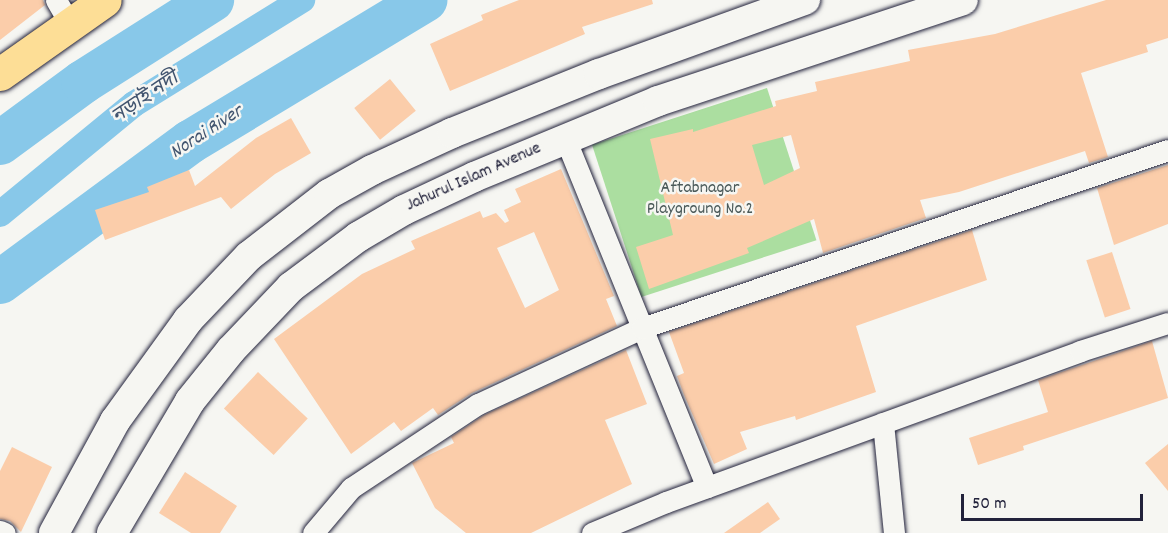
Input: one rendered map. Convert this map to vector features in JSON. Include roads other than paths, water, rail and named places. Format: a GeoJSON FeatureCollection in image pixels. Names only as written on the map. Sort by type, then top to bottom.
{"type":"FeatureCollection","features":[{"type":"Feature","properties":{"kind":"main road"},"geometry":{"type":"LineString","coordinates":[[0,74],[63,12],[105,0]]}},
{"type":"Feature","properties":{"kind":"street"},"geometry":{"type":"LineString","coordinates":[[54,533],[115,422],[188,320],[249,256],[329,194],[372,170],[453,133],[621,66],[805,0]]}},
{"type":"Feature","properties":{"kind":"street","name":"Jahurul Islam Avenue"},"geometry":{"type":"LineString","coordinates":[[112,533],[190,401],[264,312],[291,287],[358,237],[404,210],[565,138],[658,101],[963,0]]}},
{"type":"Feature","properties":{"kind":"street"},"geometry":{"type":"LineString","coordinates":[[565,138],[707,487]]}},
{"type":"Feature","properties":{"kind":"street"},"geometry":{"type":"LineString","coordinates":[[313,533],[351,488],[478,404],[642,328],[1168,150]]}},
{"type":"Feature","properties":{"kind":"street"},"geometry":{"type":"LineString","coordinates":[[592,533],[707,487],[1080,351],[1168,323]]}},
{"type":"Feature","properties":{"kind":"street"},"geometry":{"type":"LineString","coordinates":[[883,423],[894,533]]}},
{"type":"Feature","properties":{"kind":"street"},"geometry":{"type":"LineString","coordinates":[[0,531],[5,533]]}},
{"type":"Feature","properties":{"kind":"waterway","name":"Norai River"},"geometry":{"type":"LineString","coordinates":[[0,143],[83,82],[212,0]]}},
{"type":"Feature","properties":{"kind":"waterway","name":"নড়াই নদী"},"geometry":{"type":"LineString","coordinates":[[0,214],[134,104],[302,0]]}},
{"type":"Feature","properties":{"kind":"waterway","name":"Norai River"},"geometry":{"type":"LineString","coordinates":[[0,282],[190,142],[425,0]]}},
{"type":"Feature","properties":{"kind":"park label","name":"Aftabnagar Playgroung No.2"},"geometry":{"type":"Point","coordinates":[700,200]}}]}
